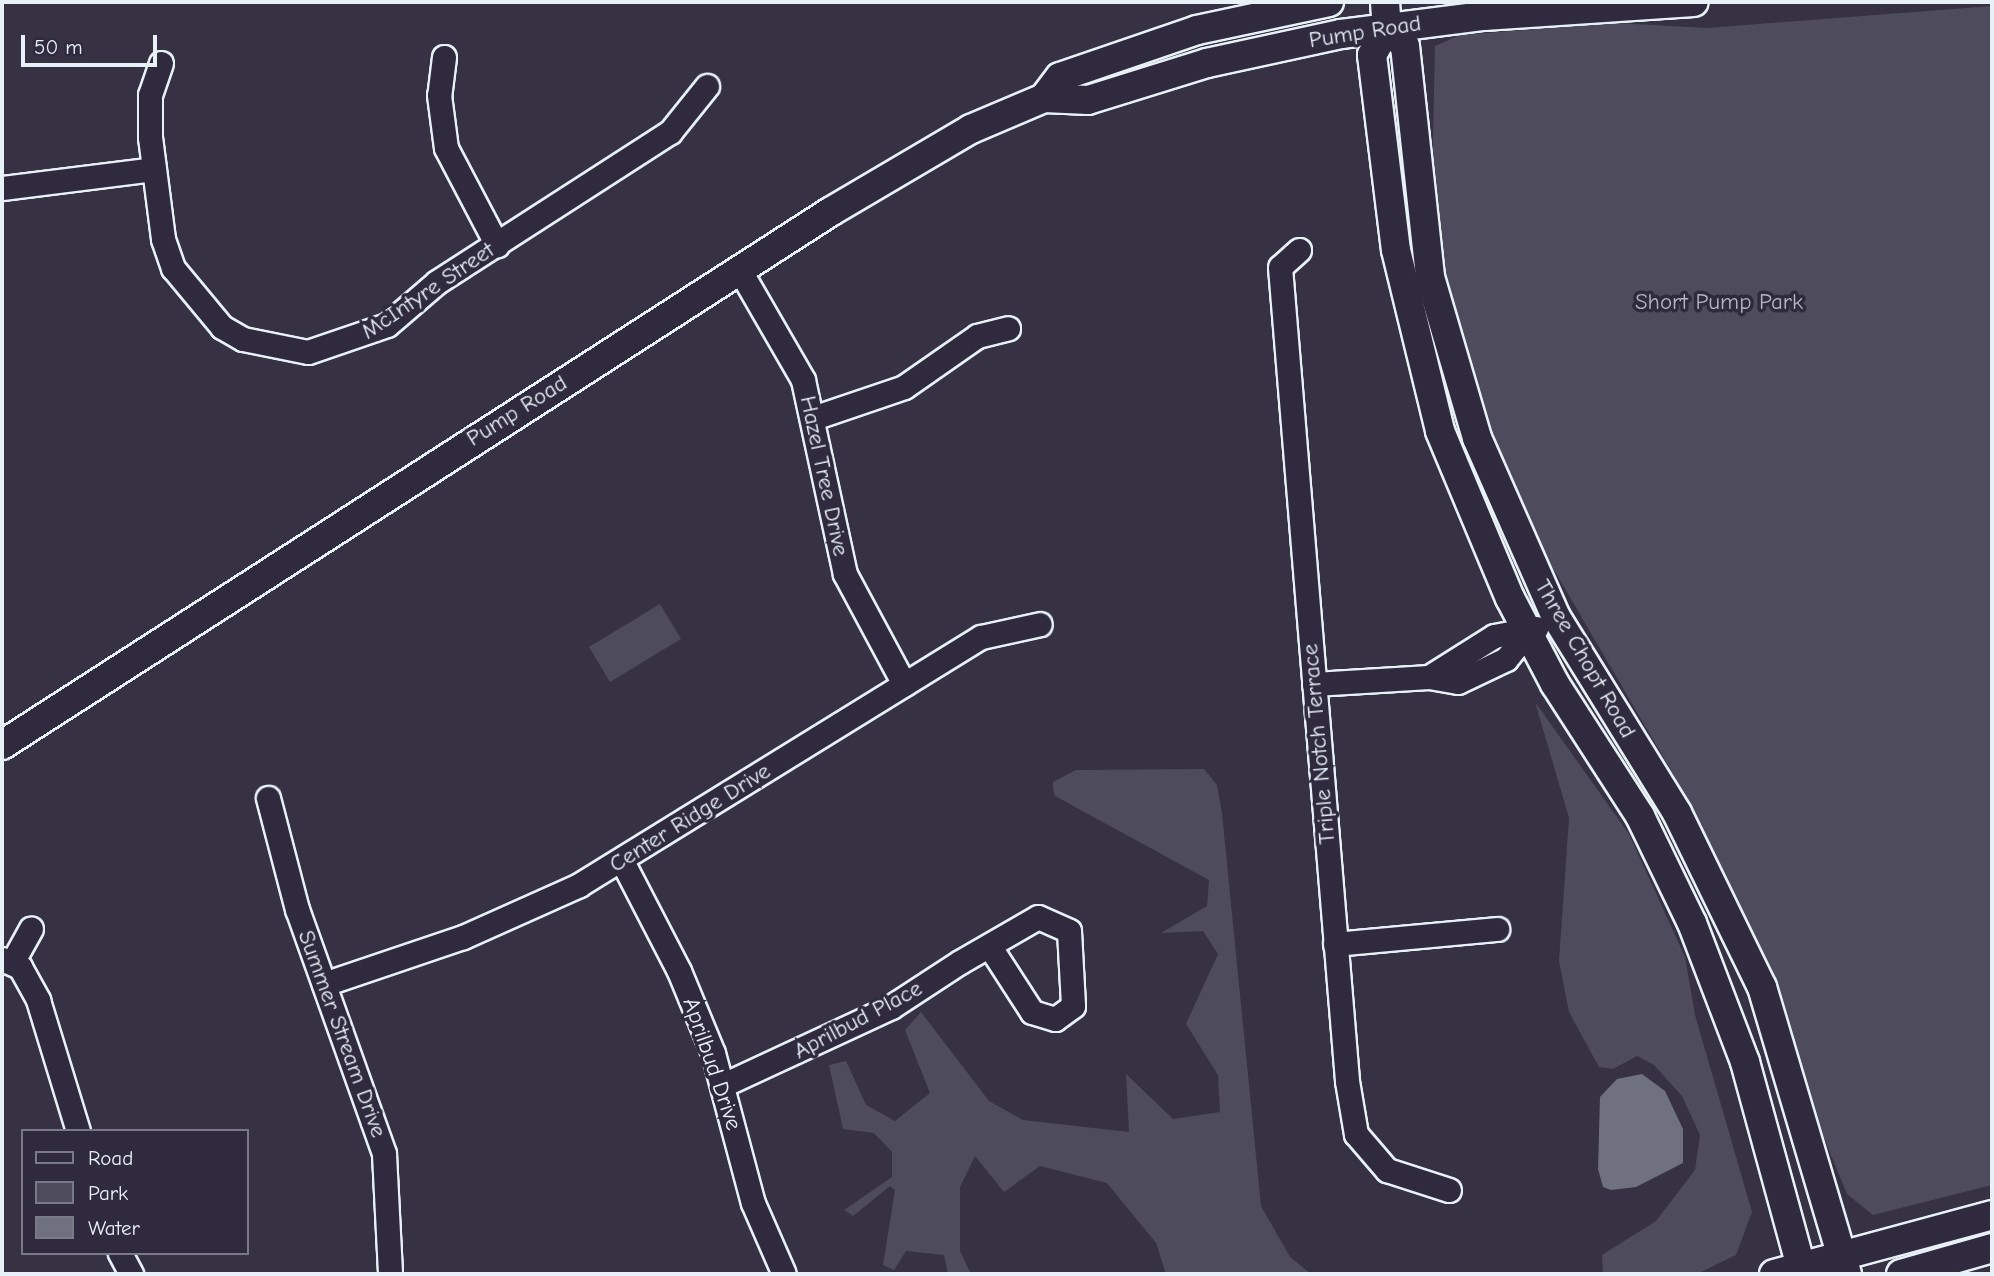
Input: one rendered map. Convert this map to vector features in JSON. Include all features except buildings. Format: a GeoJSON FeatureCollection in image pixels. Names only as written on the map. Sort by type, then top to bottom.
{"type":"FeatureCollection","features":[{"type":"Feature","properties":{"kind":"main road","name":"Pump Road"},"geometry":{"type":"LineString","coordinates":[[3,741],[739,269],[935,149],[1044,98],[1060,77],[1118,54],[1329,2]]}},
{"type":"Feature","properties":{"kind":"main road","name":"Pump Road"},"geometry":{"type":"LineString","coordinates":[[1044,98],[1088,100],[1207,63],[1386,15],[1694,2]]}},
{"type":"Feature","properties":{"kind":"main road","name":"Three Chopt Road"},"geometry":{"type":"LineString","coordinates":[[1386,15],[1405,46],[1430,277],[1450,361],[1512,525],[1556,617],[1690,836],[1762,987],[1844,1266]]}},
{"type":"Feature","properties":{"kind":"main road","name":"Three Chopt Road"},"geometry":{"type":"LineString","coordinates":[[1386,15],[1372,55],[1407,305],[1444,443],[1528,632],[1640,816],[1692,923],[1745,1062],[1802,1270]]}},
{"type":"Feature","properties":{"kind":"main road"},"geometry":{"type":"LineString","coordinates":[[1774,1274],[1844,1266],[1992,1215]]}},
{"type":"Feature","properties":{"kind":"main road"},"geometry":{"type":"LineString","coordinates":[[1901,1274],[1992,1248]]}},
{"type":"Feature","properties":{"kind":"street"},"geometry":{"type":"LineString","coordinates":[[444,57],[439,95],[446,148],[497,244]]}},
{"type":"Feature","properties":{"kind":"street","name":"McIntyre Street"},"geometry":{"type":"LineString","coordinates":[[161,64],[150,94],[154,169],[163,239],[184,288],[222,327],[283,350],[329,350],[364,338],[497,244],[670,132],[707,86]]}},
{"type":"Feature","properties":{"kind":"street"},"geometry":{"type":"LineString","coordinates":[[2,188],[154,169]]}},
{"type":"Feature","properties":{"kind":"street","name":"Triple Notch Terrace"},"geometry":{"type":"LineString","coordinates":[[1299,250],[1280,267],[1335,944],[1356,1134],[1387,1170],[1449,1190]]}},
{"type":"Feature","properties":{"kind":"street","name":"Hazel Tree Drive"},"geometry":{"type":"LineString","coordinates":[[739,269],[788,349],[816,417],[845,575],[904,684]]}},
{"type":"Feature","properties":{"kind":"street"},"geometry":{"type":"LineString","coordinates":[[816,417],[904,387],[977,336],[1008,328]]}},
{"type":"Feature","properties":{"kind":"street"},"geometry":{"type":"LineString","coordinates":[[1314,684],[1429,677],[1494,636],[1528,632],[1556,617]]}},
{"type":"Feature","properties":{"kind":"street","name":"Center Ridge Drive"},"geometry":{"type":"LineString","coordinates":[[324,984],[506,919],[622,861],[993,631],[1040,624]]}},
{"type":"Feature","properties":{"kind":"street","name":"Summer Stream Drive"},"geometry":{"type":"LineString","coordinates":[[268,798],[324,984],[384,1154],[390,1274]]}},
{"type":"Feature","properties":{"kind":"street","name":"Aprilbud Drive"},"geometry":{"type":"LineString","coordinates":[[622,861],[680,971],[723,1085],[752,1203],[785,1274]]}},
{"type":"Feature","properties":{"kind":"street","name":"Aprilbud Place"},"geometry":{"type":"LineString","coordinates":[[723,1085],[856,1025],[1038,917],[1060,923],[1069,930],[1073,1006],[1055,1019],[1032,1012],[990,947]]}},
{"type":"Feature","properties":{"kind":"street"},"geometry":{"type":"LineString","coordinates":[[31,929],[7,960],[38,1000],[77,1129]]}},
{"type":"Feature","properties":{"kind":"street"},"geometry":{"type":"LineString","coordinates":[[1335,944],[1497,929]]}},
{"type":"Feature","properties":{"kind":"street"},"geometry":{"type":"LineString","coordinates":[[121,1255],[131,1274]]}},
{"type":"Feature","properties":{"kind":"green space","name":"Short Pump Park"},"geometry":{"type":"Polygon","coordinates":[[[1992,6],[1992,1185],[1873,1215],[1847,1194],[1762,987],[1677,813],[1676,779],[1477,438],[1430,277],[1435,46],[1460,35],[1615,23],[1707,28],[1992,6]]]}},
{"type":"Feature","properties":{"kind":"green space"},"geometry":{"type":"Polygon","coordinates":[[[660,604],[681,639],[610,682],[589,647],[660,604]]]}},
{"type":"Feature","properties":{"kind":"green space"},"geometry":{"type":"Polygon","coordinates":[[[1535,702],[1629,834],[1685,957],[1695,1015],[1752,1212],[1736,1255],[1697,1274],[1603,1274],[1602,1255],[1656,1221],[1695,1170],[1700,1135],[1682,1096],[1654,1065],[1637,1056],[1613,1069],[1599,1067],[1569,1012],[1559,961],[1569,818],[1535,702]]]}},
{"type":"Feature","properties":{"kind":"green space"},"geometry":{"type":"Polygon","coordinates":[[[1204,769],[1217,785],[1222,813],[1261,1206],[1290,1257],[1311,1274],[1166,1274],[1156,1243],[1107,1183],[1040,1166],[1004,1192],[975,1156],[960,1187],[960,1251],[971,1274],[948,1274],[944,1255],[906,1251],[894,1270],[883,1265],[895,1190],[890,1186],[853,1216],[844,1210],[892,1177],[892,1152],[874,1133],[843,1129],[829,1065],[846,1061],[866,1105],[895,1121],[930,1093],[905,1030],[921,1012],[989,1101],[1023,1120],[1129,1132],[1126,1074],[1173,1119],[1220,1112],[1218,1075],[1186,1024],[1218,954],[1203,931],[1161,933],[1207,906],[1209,880],[1055,796],[1053,789],[1053,782],[1076,770],[1204,769]]]}},
{"type":"Feature","properties":{"kind":"water"},"geometry":{"type":"Polygon","coordinates":[[[1642,1074],[1665,1091],[1683,1129],[1683,1163],[1636,1187],[1611,1190],[1603,1187],[1598,1169],[1600,1097],[1617,1079],[1642,1074]]]}}]}
